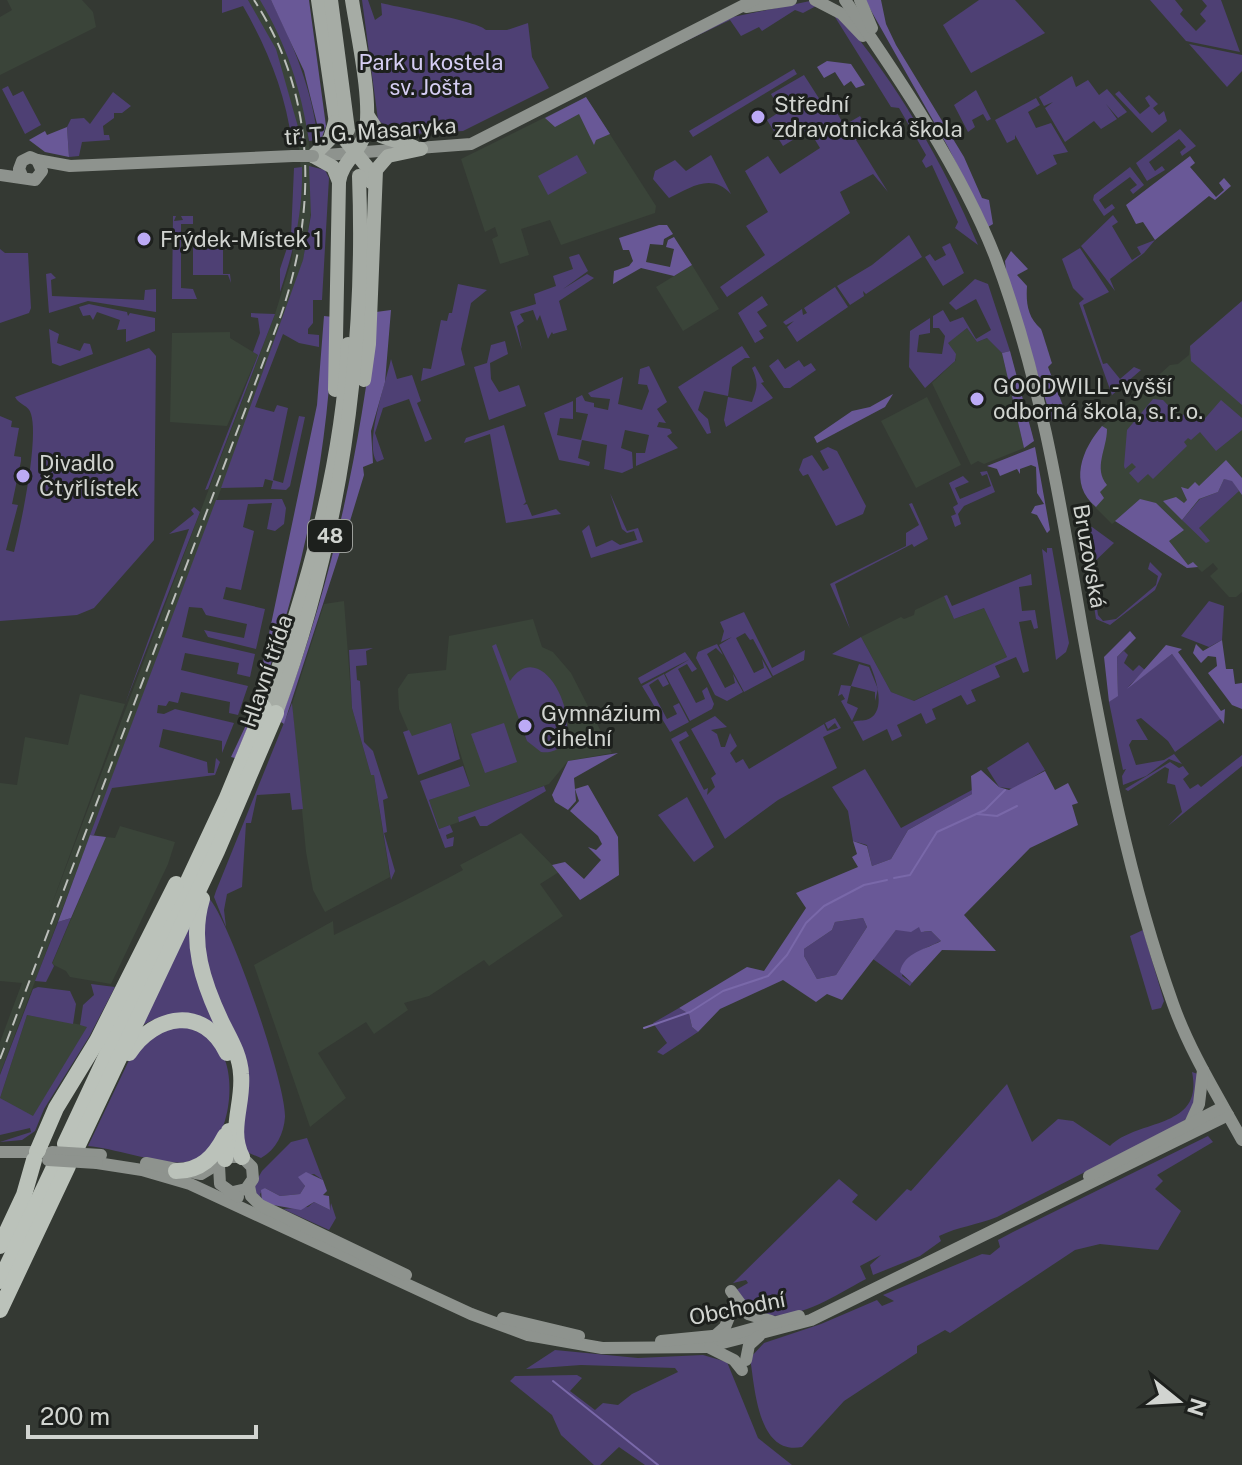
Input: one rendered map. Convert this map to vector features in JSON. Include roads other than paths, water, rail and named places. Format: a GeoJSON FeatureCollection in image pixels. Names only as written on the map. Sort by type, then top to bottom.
{"type":"FeatureCollection","features":[{"type":"Feature","properties":{"kind":"highway","name":"48"},"geometry":{"type":"LineString","coordinates":[[0,1281],[54,1155],[270,711]]}},
{"type":"Feature","properties":{"kind":"highway","name":"Hlavní třída"},"geometry":{"type":"LineString","coordinates":[[0,1310],[54,1155],[97,1105],[217,851],[270,711]]}},
{"type":"Feature","properties":{"kind":"highway","name":"48"},"geometry":{"type":"LineString","coordinates":[[0,1246],[24,1195],[54,1155],[56,1108],[97,1041],[176,884],[226,800]]}},
{"type":"Feature","properties":{"kind":"highway","name":"48"},"geometry":{"type":"LineString","coordinates":[[217,851],[198,913],[196,946],[204,982],[239,1061],[240,1099],[234,1138],[242,1157]]}},
{"type":"Feature","properties":{"kind":"highway","name":"48"},"geometry":{"type":"LineString","coordinates":[[97,1105],[142,1036],[160,1024],[181,1020],[209,1030],[225,1047],[233,1074],[230,1120],[222,1162]]}},
{"type":"Feature","properties":{"kind":"highway","name":"48"},"geometry":{"type":"LineString","coordinates":[[176,1171],[197,1168],[210,1158],[226,1134],[230,1120]]}},
{"type":"Feature","properties":{"kind":"main road","name":"48"},"geometry":{"type":"LineString","coordinates":[[318,0],[335,121],[342,140],[368,168],[372,196]]}},
{"type":"Feature","properties":{"kind":"main road"},"geometry":{"type":"LineString","coordinates":[[331,0],[352,129],[339,0]]}},
{"type":"Feature","properties":{"kind":"main road","name":"48"},"geometry":{"type":"LineString","coordinates":[[337,470],[357,353],[350,178],[344,164],[364,139],[368,116],[352,0]]}},
{"type":"Feature","properties":{"kind":"main road"},"geometry":{"type":"LineString","coordinates":[[735,8],[754,0]]}},
{"type":"Feature","properties":{"kind":"main road"},"geometry":{"type":"LineString","coordinates":[[735,8],[763,0]]}},
{"type":"Feature","properties":{"kind":"main road"},"geometry":{"type":"LineString","coordinates":[[735,8],[791,0]]}},
{"type":"Feature","properties":{"kind":"main road"},"geometry":{"type":"LineString","coordinates":[[815,0],[842,14],[889,63]]}},
{"type":"Feature","properties":{"kind":"main road","name":"Bruzovská"},"geometry":{"type":"LineString","coordinates":[[845,0],[889,63],[947,162],[989,244],[1028,359],[1053,458],[1092,683],[1125,836],[1173,1003],[1203,1070],[1241,1138]]}},
{"type":"Feature","properties":{"kind":"main road"},"geometry":{"type":"LineString","coordinates":[[860,0],[889,63]]}},
{"type":"Feature","properties":{"kind":"main road","name":"tř. T. G. Masaryka"},"geometry":{"type":"LineString","coordinates":[[37,160],[70,166],[464,147],[735,8]]}},
{"type":"Feature","properties":{"kind":"main road"},"geometry":{"type":"LineString","coordinates":[[368,116],[385,138],[421,149]]}},
{"type":"Feature","properties":{"kind":"main road"},"geometry":{"type":"LineString","coordinates":[[335,121],[330,139],[319,156],[350,178]]}},
{"type":"Feature","properties":{"kind":"main road","name":"48"},"geometry":{"type":"LineString","coordinates":[[270,711],[337,470],[360,401],[369,344],[372,196],[376,170],[383,160],[421,149]]}},
{"type":"Feature","properties":{"kind":"main road"},"geometry":{"type":"LineString","coordinates":[[0,173],[21,172],[35,180],[42,168],[37,160],[25,159],[21,172]]}},
{"type":"Feature","properties":{"kind":"main road","name":"tř. T. G. Masaryka"},"geometry":{"type":"LineString","coordinates":[[40,175],[70,166]]}},
{"type":"Feature","properties":{"kind":"main road","name":"48"},"geometry":{"type":"LineString","coordinates":[[337,470],[350,178]]}},
{"type":"Feature","properties":{"kind":"main road"},"geometry":{"type":"LineString","coordinates":[[1190,1124],[1199,1104],[1203,1070]]}},
{"type":"Feature","properties":{"kind":"main road","name":"Obchodní"},"geometry":{"type":"LineString","coordinates":[[249,1186],[251,1196],[260,1205],[493,1314],[556,1332],[602,1340],[710,1342],[809,1313],[1190,1124],[1226,1111]]}},
{"type":"Feature","properties":{"kind":"main road","name":"Obchodní"},"geometry":{"type":"LineString","coordinates":[[267,1217],[471,1314],[528,1335],[602,1348],[710,1342],[759,1336],[811,1320],[1203,1129],[1226,1111]]}},
{"type":"Feature","properties":{"kind":"main road"},"geometry":{"type":"LineString","coordinates":[[1203,1129],[1223,1129],[1241,1138]]}},
{"type":"Feature","properties":{"kind":"main road"},"geometry":{"type":"LineString","coordinates":[[0,1152],[99,1159],[201,1174],[222,1162],[242,1157],[253,1173],[249,1186],[233,1192]]}},
{"type":"Feature","properties":{"kind":"main road"},"geometry":{"type":"LineString","coordinates":[[0,1160],[54,1155]]}},
{"type":"Feature","properties":{"kind":"main road"},"geometry":{"type":"LineString","coordinates":[[99,1159],[190,1184],[267,1217]]}},
{"type":"Feature","properties":{"kind":"main road"},"geometry":{"type":"LineString","coordinates":[[220,1184],[222,1162]]}},
{"type":"Feature","properties":{"kind":"main road"},"geometry":{"type":"LineString","coordinates":[[190,1184],[220,1184],[267,1217]]}},
{"type":"Feature","properties":{"kind":"main road"},"geometry":{"type":"LineString","coordinates":[[731,1291],[748,1314],[778,1322]]}},
{"type":"Feature","properties":{"kind":"main road"},"geometry":{"type":"LineString","coordinates":[[729,1317],[725,1327],[710,1342],[727,1355],[744,1365],[749,1345],[759,1336]]}},
{"type":"Feature","properties":{"kind":"waterway"},"geometry":{"type":"LineString","coordinates":[[894,878],[910,875],[937,832],[985,810],[1005,790]]}},
{"type":"Feature","properties":{"kind":"waterway"},"geometry":{"type":"LineString","coordinates":[[977,814],[997,816],[1017,806]]}},
{"type":"Feature","properties":{"kind":"waterway"},"geometry":{"type":"LineString","coordinates":[[644,1028],[690,1012],[723,991],[768,976],[787,955],[806,923],[824,906],[864,885],[887,880]]}},
{"type":"Feature","properties":{"kind":"waterway"},"geometry":{"type":"LineString","coordinates":[[553,1381],[658,1465]]}},
{"type":"Feature","properties":{"kind":"tunnel"},"geometry":{"type":"LineString","coordinates":[[356,129],[359,176]]}},
{"type":"Feature","properties":{"kind":"railway"},"geometry":{"type":"LineString","coordinates":[[0,1059],[281,315],[293,275],[305,194],[305,154],[300,114],[290,75],[275,37],[254,0]]}},
{"type":"Feature","properties":{"kind":"place","name":"Střední zdravotnická škola"},"geometry":{"type":"Point","coordinates":[758,117]}},
{"type":"Feature","properties":{"kind":"place","name":"Frýdek-Místek 1"},"geometry":{"type":"Point","coordinates":[144,239]}},
{"type":"Feature","properties":{"kind":"place","name":"GOODWILL - vyšší odborná škola, s. r. o."},"geometry":{"type":"Point","coordinates":[977,399]}},
{"type":"Feature","properties":{"kind":"place","name":"Divadlo Čtyřlístek"},"geometry":{"type":"Point","coordinates":[23,476]}},
{"type":"Feature","properties":{"kind":"place","name":"Gymnázium Cihelní"},"geometry":{"type":"Point","coordinates":[525,726]}},
{"type":"Feature","properties":{"kind":"park label","name":"Park u kostela sv. Jošta"},"geometry":{"type":"Point","coordinates":[431,74]}}]}
